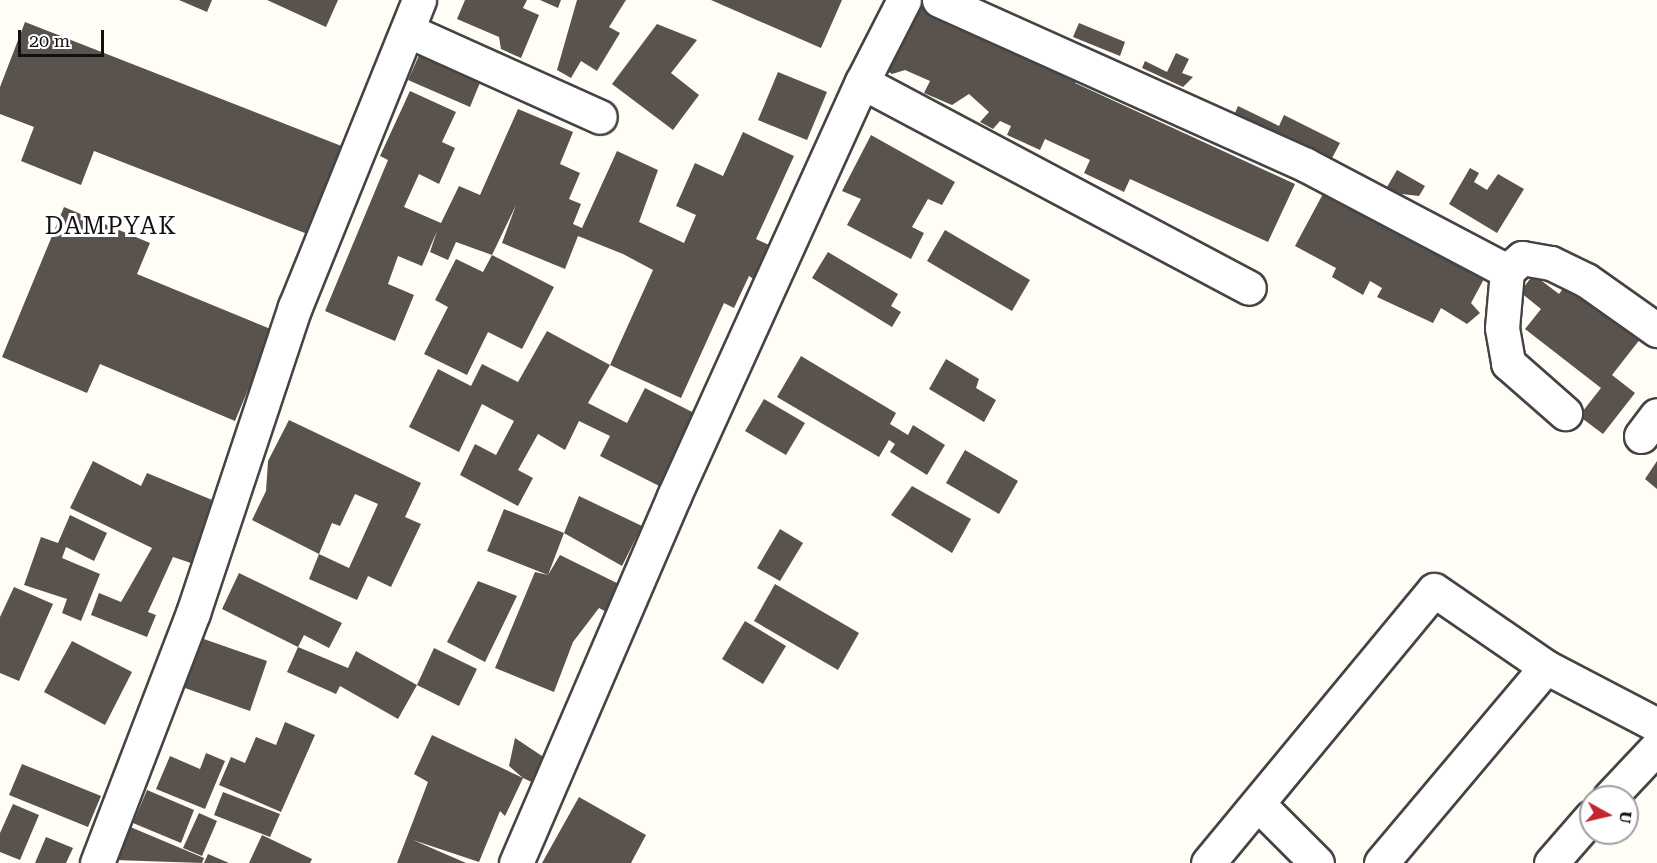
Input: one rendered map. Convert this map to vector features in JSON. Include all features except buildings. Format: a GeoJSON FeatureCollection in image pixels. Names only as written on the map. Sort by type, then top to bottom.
{"type":"FeatureCollection","features":[{"type":"Feature","properties":{"kind":"street"},"geometry":{"type":"LineString","coordinates":[[97,863],[193,613],[295,307],[409,31],[419,0]]}},
{"type":"Feature","properties":{"kind":"street"},"geometry":{"type":"LineString","coordinates":[[516,863],[674,496],[861,82],[904,0]]}},
{"type":"Feature","properties":{"kind":"street"},"geometry":{"type":"LineString","coordinates":[[939,0],[1306,165],[1507,271]]}},
{"type":"Feature","properties":{"kind":"street"},"geometry":{"type":"LineString","coordinates":[[409,31],[600,117]]}},
{"type":"Feature","properties":{"kind":"street"},"geometry":{"type":"LineString","coordinates":[[861,82],[1249,288]]}},
{"type":"Feature","properties":{"kind":"street"},"geometry":{"type":"LineString","coordinates":[[1565,413],[1508,363],[1502,341],[1507,271],[1522,258],[1551,263],[1586,280],[1657,330]]}},
{"type":"Feature","properties":{"kind":"street"},"geometry":{"type":"LineString","coordinates":[[1208,863],[1259,805],[1434,590],[1546,667],[1657,725]]}},
{"type":"Feature","properties":{"kind":"street"},"geometry":{"type":"LineString","coordinates":[[1381,863],[1546,667]]}},
{"type":"Feature","properties":{"kind":"street"},"geometry":{"type":"LineString","coordinates":[[1621,785],[1657,747]]}},
{"type":"Feature","properties":{"kind":"street"},"geometry":{"type":"LineString","coordinates":[[1259,805],[1317,863]]}},
{"type":"Feature","properties":{"kind":"street"},"geometry":{"type":"LineString","coordinates":[[1551,863],[1579,831]]}},
{"type":"Feature","properties":{"kind":"district","name":"DAMPYAK"},"geometry":{"type":"Point","coordinates":[111,227]}}]}
